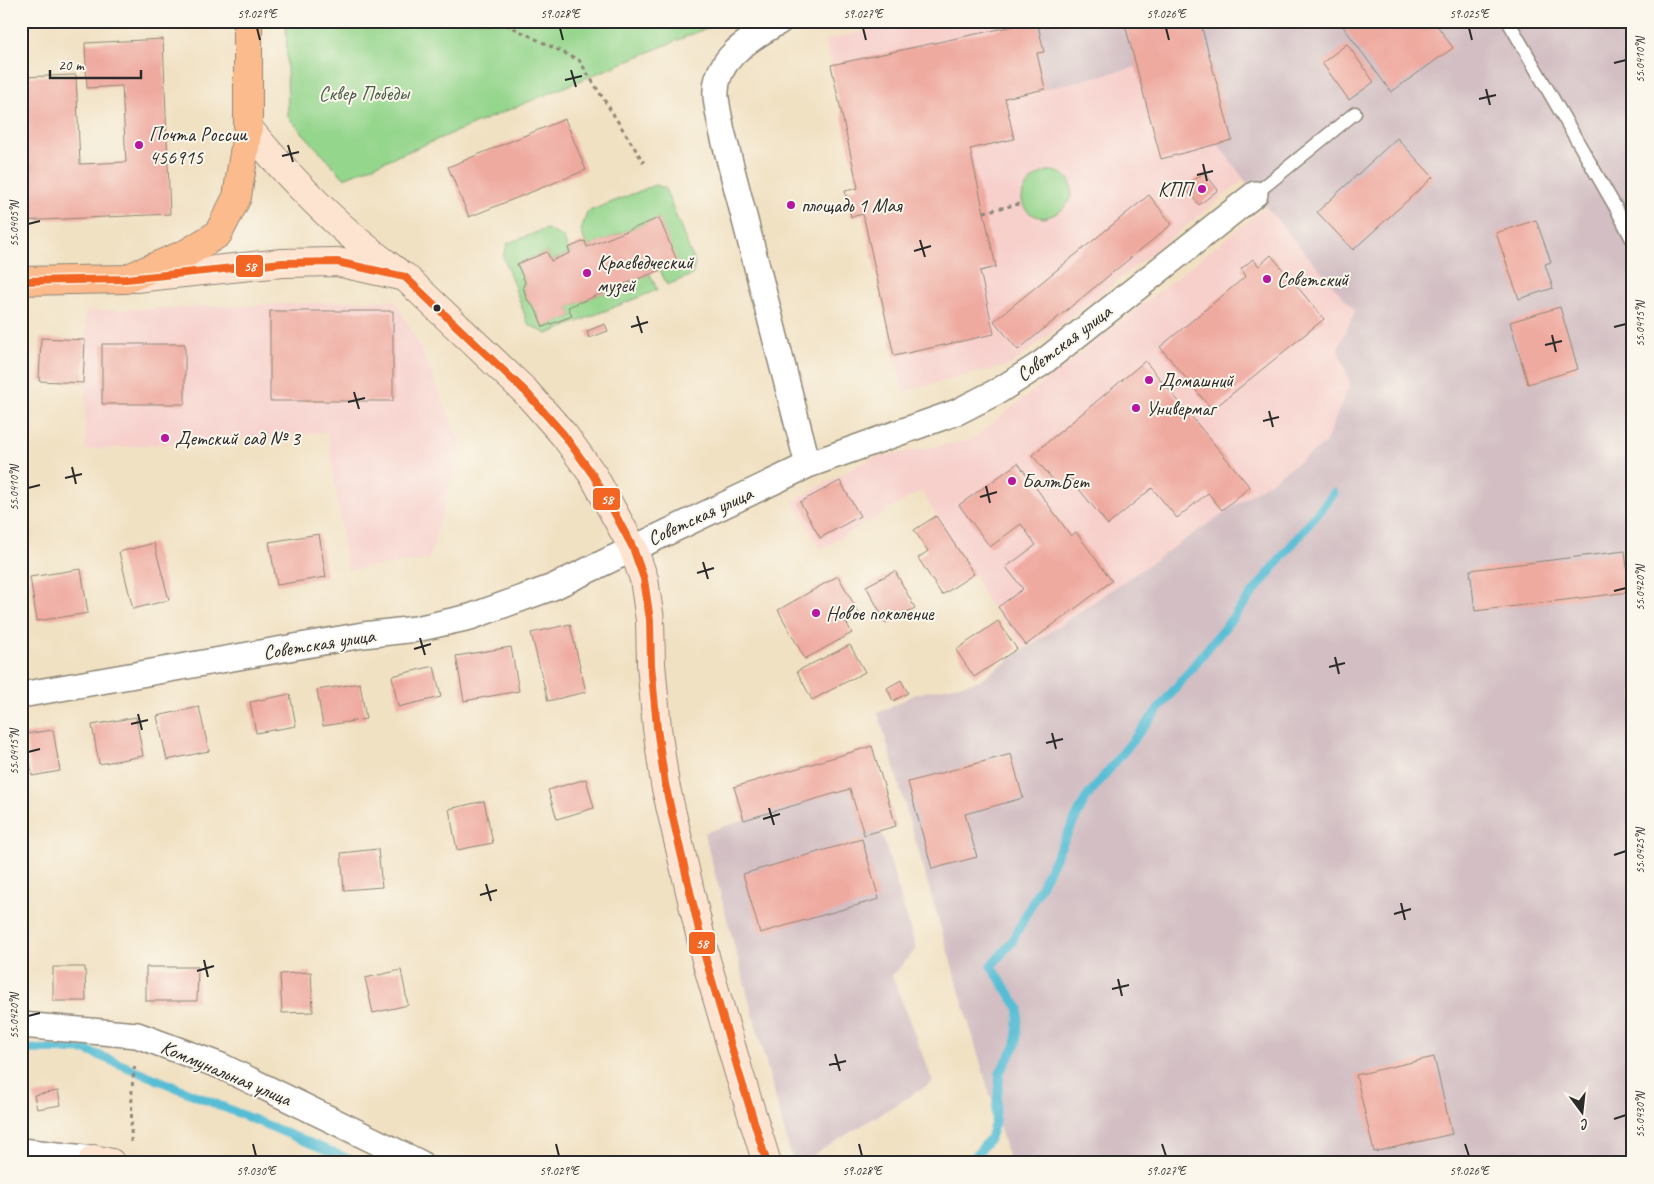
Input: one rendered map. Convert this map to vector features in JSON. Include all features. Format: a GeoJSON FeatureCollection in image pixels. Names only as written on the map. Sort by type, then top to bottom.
{"type":"FeatureCollection","features":[{"type":"Feature","properties":{"kind":"main road"},"geometry":{"type":"LineString","coordinates":[[21,281],[126,279],[187,253],[218,234],[237,197],[248,128],[248,21]]}},
{"type":"Feature","properties":{"kind":"street"},"geometry":{"type":"LineString","coordinates":[[780,21],[737,50],[722,65],[716,82],[716,96],[722,131],[808,465]]}},
{"type":"Feature","properties":{"kind":"street"},"geometry":{"type":"LineString","coordinates":[[248,128],[276,162],[326,214],[364,248],[405,277],[526,392],[564,435],[593,475],[633,548],[644,579],[650,620],[651,664],[666,784],[706,960],[763,1161]]}},
{"type":"Feature","properties":{"kind":"street","name":"Советская улица"},"geometry":{"type":"LineString","coordinates":[[21,695],[353,637],[416,629],[470,617],[553,587],[808,465],[958,412],[1000,390],[1042,363],[1255,194]]}},
{"type":"Feature","properties":{"kind":"street"},"geometry":{"type":"LineString","coordinates":[[126,279],[282,263],[337,262],[405,277]]}},
{"type":"Feature","properties":{"kind":"street","name":"Коммунальная улица"},"geometry":{"type":"LineString","coordinates":[[21,1025],[137,1035],[221,1066],[420,1163]]}},
{"type":"Feature","properties":{"kind":"street"},"geometry":{"type":"LineString","coordinates":[[21,1151],[102,1161]]}},
{"type":"Feature","properties":{"kind":"lane"},"geometry":{"type":"LineString","coordinates":[[1508,21],[1616,208],[1633,241]]}},
{"type":"Feature","properties":{"kind":"lane"},"geometry":{"type":"LineString","coordinates":[[1255,194],[1355,113]]}},
{"type":"Feature","properties":{"kind":"path"},"geometry":{"type":"LineString","coordinates":[[499,21],[579,60],[644,163]]}},
{"type":"Feature","properties":{"kind":"path"},"geometry":{"type":"LineString","coordinates":[[984,212],[1023,203]]}},
{"type":"Feature","properties":{"kind":"path"},"geometry":{"type":"LineString","coordinates":[[130,1144],[132,1088],[136,1060]]}},
{"type":"Feature","properties":{"kind":"shaded area"},"geometry":{"type":"Polygon","coordinates":[[[906,21],[1037,21],[1044,52],[1037,53],[1136,67],[1218,144],[1245,179],[1011,365],[903,391],[863,214],[851,217],[845,191],[858,187],[826,40],[906,21]]]}},
{"type":"Feature","properties":{"kind":"shaded area"},"geometry":{"type":"Polygon","coordinates":[[[1037,21],[1633,21],[1633,1163],[1006,1163],[1009,1160],[878,713],[916,694],[978,681],[1325,444],[1350,383],[1338,349],[1355,311],[1255,194],[1218,144],[1161,159],[1136,67],[1045,89],[1037,53],[1044,51],[1037,21]]]}},
{"type":"Feature","properties":{"kind":"shaded area"},"geometry":{"type":"Polygon","coordinates":[[[1267,206],[1355,311],[1338,349],[1350,382],[1326,444],[1024,649],[986,599],[974,574],[921,491],[821,549],[793,501],[872,458],[971,440],[1267,206]]]}},
{"type":"Feature","properties":{"kind":"shaded area","name":"Детский сад № 3"},"geometry":{"type":"Polygon","coordinates":[[[395,300],[420,347],[461,444],[429,560],[347,570],[328,432],[85,450],[86,311],[395,300]]]}},
{"type":"Feature","properties":{"kind":"shaded area"},"geometry":{"type":"Polygon","coordinates":[[[872,746],[896,826],[881,830],[916,949],[892,976],[933,1082],[800,1163],[793,1163],[704,833],[744,820],[734,787],[872,746]]]}},
{"type":"Feature","properties":{"kind":"green space","name":"Сквер Победы"},"geometry":{"type":"Polygon","coordinates":[[[286,21],[724,21],[344,178],[288,117],[286,21]]]}},
{"type":"Feature","properties":{"kind":"green space"},"geometry":{"type":"Polygon","coordinates":[[[1047,171],[1059,172],[1066,177],[1071,184],[1072,192],[1063,208],[1055,214],[1043,218],[1032,214],[1026,209],[1022,202],[1022,195],[1031,181],[1047,171]]]}},
{"type":"Feature","properties":{"kind":"green space"},"geometry":{"type":"Polygon","coordinates":[[[655,185],[665,188],[695,264],[692,275],[667,285],[660,270],[677,263],[659,218],[587,247],[581,231],[587,212],[655,185]]]}},
{"type":"Feature","properties":{"kind":"green space"},"geometry":{"type":"Polygon","coordinates":[[[546,229],[563,237],[570,253],[551,261],[547,252],[517,264],[525,282],[523,288],[526,298],[536,310],[543,327],[572,316],[568,307],[650,274],[657,290],[547,334],[528,324],[503,256],[508,243],[546,229]]]}},
{"type":"Feature","properties":{"kind":"building"},"geometry":{"type":"Polygon","coordinates":[[[1037,21],[1044,52],[1037,53],[1045,89],[1005,98],[1014,139],[970,149],[996,267],[980,271],[994,334],[894,356],[863,214],[851,217],[845,191],[858,188],[831,65],[1037,21]]]}},
{"type":"Feature","properties":{"kind":"building"},"geometry":{"type":"Polygon","coordinates":[[[1124,21],[1200,21],[1232,140],[1161,159],[1124,21]]]}},
{"type":"Feature","properties":{"kind":"building"},"geometry":{"type":"Polygon","coordinates":[[[1339,21],[1434,21],[1453,48],[1391,92],[1339,21]]]}},
{"type":"Feature","properties":{"kind":"building"},"geometry":{"type":"Polygon","coordinates":[[[163,39],[170,214],[21,221],[21,77],[76,75],[80,164],[126,162],[122,86],[87,88],[85,43],[163,39]]]}},
{"type":"Feature","properties":{"kind":"building"},"geometry":{"type":"Polygon","coordinates":[[[1347,44],[1374,82],[1349,100],[1322,63],[1347,44]]]}},
{"type":"Feature","properties":{"kind":"building"},"geometry":{"type":"Polygon","coordinates":[[[565,119],[586,170],[469,217],[448,167],[565,119]]]}},
{"type":"Feature","properties":{"kind":"building"},"geometry":{"type":"Polygon","coordinates":[[[1397,138],[1433,177],[1353,250],[1317,212],[1397,138]]]}},
{"type":"Feature","properties":{"kind":"building","name":"КПП"},"geometry":{"type":"Polygon","coordinates":[[[1204,172],[1218,190],[1199,205],[1185,188],[1204,172]]]}},
{"type":"Feature","properties":{"kind":"building"},"geometry":{"type":"Polygon","coordinates":[[[1149,195],[1172,224],[1018,350],[994,321],[1149,195]]]}},
{"type":"Feature","properties":{"kind":"building","name":"Краеведческий музей"},"geometry":{"type":"Polygon","coordinates":[[[659,218],[678,263],[568,307],[572,316],[543,327],[536,310],[526,298],[523,287],[525,282],[517,264],[547,252],[551,261],[570,253],[568,248],[585,241],[587,247],[659,218]]]}},
{"type":"Feature","properties":{"kind":"building"},"geometry":{"type":"Polygon","coordinates":[[[1536,220],[1551,262],[1545,264],[1553,288],[1519,299],[1496,233],[1536,220]]]}},
{"type":"Feature","properties":{"kind":"building"},"geometry":{"type":"Polygon","coordinates":[[[1271,255],[1324,319],[1212,410],[1160,347],[1246,276],[1241,269],[1253,259],[1259,266],[1271,255]]]}},
{"type":"Feature","properties":{"kind":"building"},"geometry":{"type":"Polygon","coordinates":[[[1560,307],[1578,369],[1528,384],[1510,322],[1560,307]]]}},
{"type":"Feature","properties":{"kind":"building"},"geometry":{"type":"Polygon","coordinates":[[[270,311],[393,311],[393,401],[270,401],[270,311]]]}},
{"type":"Feature","properties":{"kind":"building"},"geometry":{"type":"Polygon","coordinates":[[[605,324],[608,331],[589,338],[587,331],[605,324]]]}},
{"type":"Feature","properties":{"kind":"building"},"geometry":{"type":"Polygon","coordinates":[[[41,338],[85,340],[83,383],[39,381],[41,338]]]}},
{"type":"Feature","properties":{"kind":"building"},"geometry":{"type":"Polygon","coordinates":[[[102,344],[185,344],[185,404],[102,404],[102,344]]]}},
{"type":"Feature","properties":{"kind":"building","name":"Универмаг"},"geometry":{"type":"Polygon","coordinates":[[[1145,361],[1250,487],[1222,510],[1208,493],[1177,518],[1152,488],[1108,525],[1070,478],[1059,487],[1032,455],[1145,361]]]}},
{"type":"Feature","properties":{"kind":"building"},"geometry":{"type":"Polygon","coordinates":[[[1018,463],[1071,536],[1076,532],[1112,581],[1026,645],[998,607],[1023,589],[1006,567],[1036,545],[1021,524],[990,547],[959,505],[1018,463]]]}},
{"type":"Feature","properties":{"kind":"building"},"geometry":{"type":"Polygon","coordinates":[[[840,481],[860,516],[820,538],[800,502],[840,481]]]}},
{"type":"Feature","properties":{"kind":"building"},"geometry":{"type":"Polygon","coordinates":[[[936,516],[974,574],[942,595],[918,558],[928,551],[914,530],[936,516]]]}},
{"type":"Feature","properties":{"kind":"building"},"geometry":{"type":"Polygon","coordinates":[[[319,534],[326,577],[277,585],[269,542],[319,534]]]}},
{"type":"Feature","properties":{"kind":"building"},"geometry":{"type":"Polygon","coordinates":[[[154,543],[169,600],[133,609],[119,552],[154,543]]]}},
{"type":"Feature","properties":{"kind":"building"},"geometry":{"type":"Polygon","coordinates":[[[1625,551],[1630,592],[1475,611],[1470,570],[1625,551]]]}},
{"type":"Feature","properties":{"kind":"building"},"geometry":{"type":"Polygon","coordinates":[[[81,569],[88,613],[37,621],[30,577],[81,569]]]}},
{"type":"Feature","properties":{"kind":"building"},"geometry":{"type":"Polygon","coordinates":[[[895,571],[915,608],[886,623],[866,586],[895,571]]]}},
{"type":"Feature","properties":{"kind":"building"},"geometry":{"type":"Polygon","coordinates":[[[838,576],[860,615],[846,622],[852,633],[805,659],[778,610],[838,576]]]}},
{"type":"Feature","properties":{"kind":"building"},"geometry":{"type":"Polygon","coordinates":[[[998,621],[1017,649],[974,677],[956,650],[998,621]]]}},
{"type":"Feature","properties":{"kind":"building"},"geometry":{"type":"Polygon","coordinates":[[[570,624],[586,692],[548,701],[531,633],[570,624]]]}},
{"type":"Feature","properties":{"kind":"building"},"geometry":{"type":"Polygon","coordinates":[[[850,645],[865,672],[812,700],[797,671],[850,645]]]}},
{"type":"Feature","properties":{"kind":"building"},"geometry":{"type":"Polygon","coordinates":[[[511,647],[519,691],[464,701],[456,656],[511,647]]]}},
{"type":"Feature","properties":{"kind":"building"},"geometry":{"type":"Polygon","coordinates":[[[434,666],[441,697],[398,707],[392,676],[434,666]]]}},
{"type":"Feature","properties":{"kind":"building"},"geometry":{"type":"Polygon","coordinates":[[[901,680],[908,693],[893,701],[887,688],[901,680]]]}},
{"type":"Feature","properties":{"kind":"building"},"geometry":{"type":"Polygon","coordinates":[[[360,683],[366,719],[323,726],[317,690],[360,683]]]}},
{"type":"Feature","properties":{"kind":"building"},"geometry":{"type":"Polygon","coordinates":[[[290,694],[296,726],[256,733],[250,702],[290,694]]]}},
{"type":"Feature","properties":{"kind":"building"},"geometry":{"type":"Polygon","coordinates":[[[199,707],[209,751],[167,760],[157,716],[199,707]]]}},
{"type":"Feature","properties":{"kind":"building"},"geometry":{"type":"Polygon","coordinates":[[[136,717],[143,756],[99,764],[92,725],[136,717]]]}},
{"type":"Feature","properties":{"kind":"building"},"geometry":{"type":"Polygon","coordinates":[[[53,730],[60,771],[32,776],[25,734],[53,730]]]}},
{"type":"Feature","properties":{"kind":"building"},"geometry":{"type":"Polygon","coordinates":[[[872,746],[896,826],[864,835],[850,789],[744,820],[734,787],[872,746]]]}},
{"type":"Feature","properties":{"kind":"building"},"geometry":{"type":"Polygon","coordinates":[[[1011,754],[1023,798],[965,814],[977,857],[932,869],[908,782],[1011,754]]]}},
{"type":"Feature","properties":{"kind":"building"},"geometry":{"type":"Polygon","coordinates":[[[586,779],[594,808],[557,819],[548,790],[586,779]]]}},
{"type":"Feature","properties":{"kind":"building"},"geometry":{"type":"Polygon","coordinates":[[[484,801],[493,843],[457,850],[449,809],[484,801]]]}},
{"type":"Feature","properties":{"kind":"building"},"geometry":{"type":"Polygon","coordinates":[[[862,839],[879,899],[760,933],[743,874],[862,839]]]}},
{"type":"Feature","properties":{"kind":"building"},"geometry":{"type":"Polygon","coordinates":[[[378,849],[382,887],[344,890],[341,853],[378,849]]]}},
{"type":"Feature","properties":{"kind":"building"},"geometry":{"type":"Polygon","coordinates":[[[53,967],[85,967],[86,1001],[53,1001],[53,967]]]}},
{"type":"Feature","properties":{"kind":"building"},"geometry":{"type":"Polygon","coordinates":[[[146,967],[198,967],[197,1001],[146,1001],[146,967]]]}},
{"type":"Feature","properties":{"kind":"building"},"geometry":{"type":"Polygon","coordinates":[[[401,970],[408,1005],[373,1013],[365,978],[401,970]]]}},
{"type":"Feature","properties":{"kind":"building"},"geometry":{"type":"Polygon","coordinates":[[[311,972],[313,1012],[282,1013],[280,974],[311,972]]]}},
{"type":"Feature","properties":{"kind":"building"},"geometry":{"type":"Polygon","coordinates":[[[1434,1057],[1452,1134],[1374,1152],[1356,1075],[1434,1057]]]}},
{"type":"Feature","properties":{"kind":"building"},"geometry":{"type":"Polygon","coordinates":[[[58,1091],[61,1105],[37,1109],[34,1095],[58,1091]]]}},
{"type":"Feature","properties":{"kind":"waterway"},"geometry":{"type":"LineString","coordinates":[[970,1163],[990,1138],[995,1122],[1000,1072],[1016,1045],[1019,1008],[991,966],[1012,942],[1086,798],[1334,493]]}},
{"type":"Feature","properties":{"kind":"waterway"},"geometry":{"type":"LineString","coordinates":[[21,1049],[86,1050],[358,1163]]}},
{"type":"Feature","properties":{"kind":"transit line","name":"58"},"geometry":{"type":"LineString","coordinates":[[21,281],[126,279],[282,263],[337,262],[405,277],[526,392],[564,435],[593,475],[614,512],[633,548],[644,579],[650,620],[651,664],[657,728],[665,784],[706,960],[767,1163]]}},
{"type":"Feature","properties":{"kind":"place","name":"Почта России 456915"},"geometry":{"type":"Point","coordinates":[139,145]}},
{"type":"Feature","properties":{"kind":"place","name":"КПП"},"geometry":{"type":"Point","coordinates":[1202,189]}},
{"type":"Feature","properties":{"kind":"place","name":"площадь 1 Мая"},"geometry":{"type":"Point","coordinates":[791,205]}},
{"type":"Feature","properties":{"kind":"place","name":"Краеведческий музей"},"geometry":{"type":"Point","coordinates":[587,273]}},
{"type":"Feature","properties":{"kind":"place","name":"Советский"},"geometry":{"type":"Point","coordinates":[1267,279]}},
{"type":"Feature","properties":{"kind":"place","name":"Домашний"},"geometry":{"type":"Point","coordinates":[1149,380]}},
{"type":"Feature","properties":{"kind":"place","name":"Универмаг"},"geometry":{"type":"Point","coordinates":[1136,408]}},
{"type":"Feature","properties":{"kind":"place","name":"Детский сад № 3"},"geometry":{"type":"Point","coordinates":[165,438]}},
{"type":"Feature","properties":{"kind":"place","name":"БалтБет"},"geometry":{"type":"Point","coordinates":[1012,481]}},
{"type":"Feature","properties":{"kind":"place","name":"Новое поколение"},"geometry":{"type":"Point","coordinates":[816,613]}}]}
